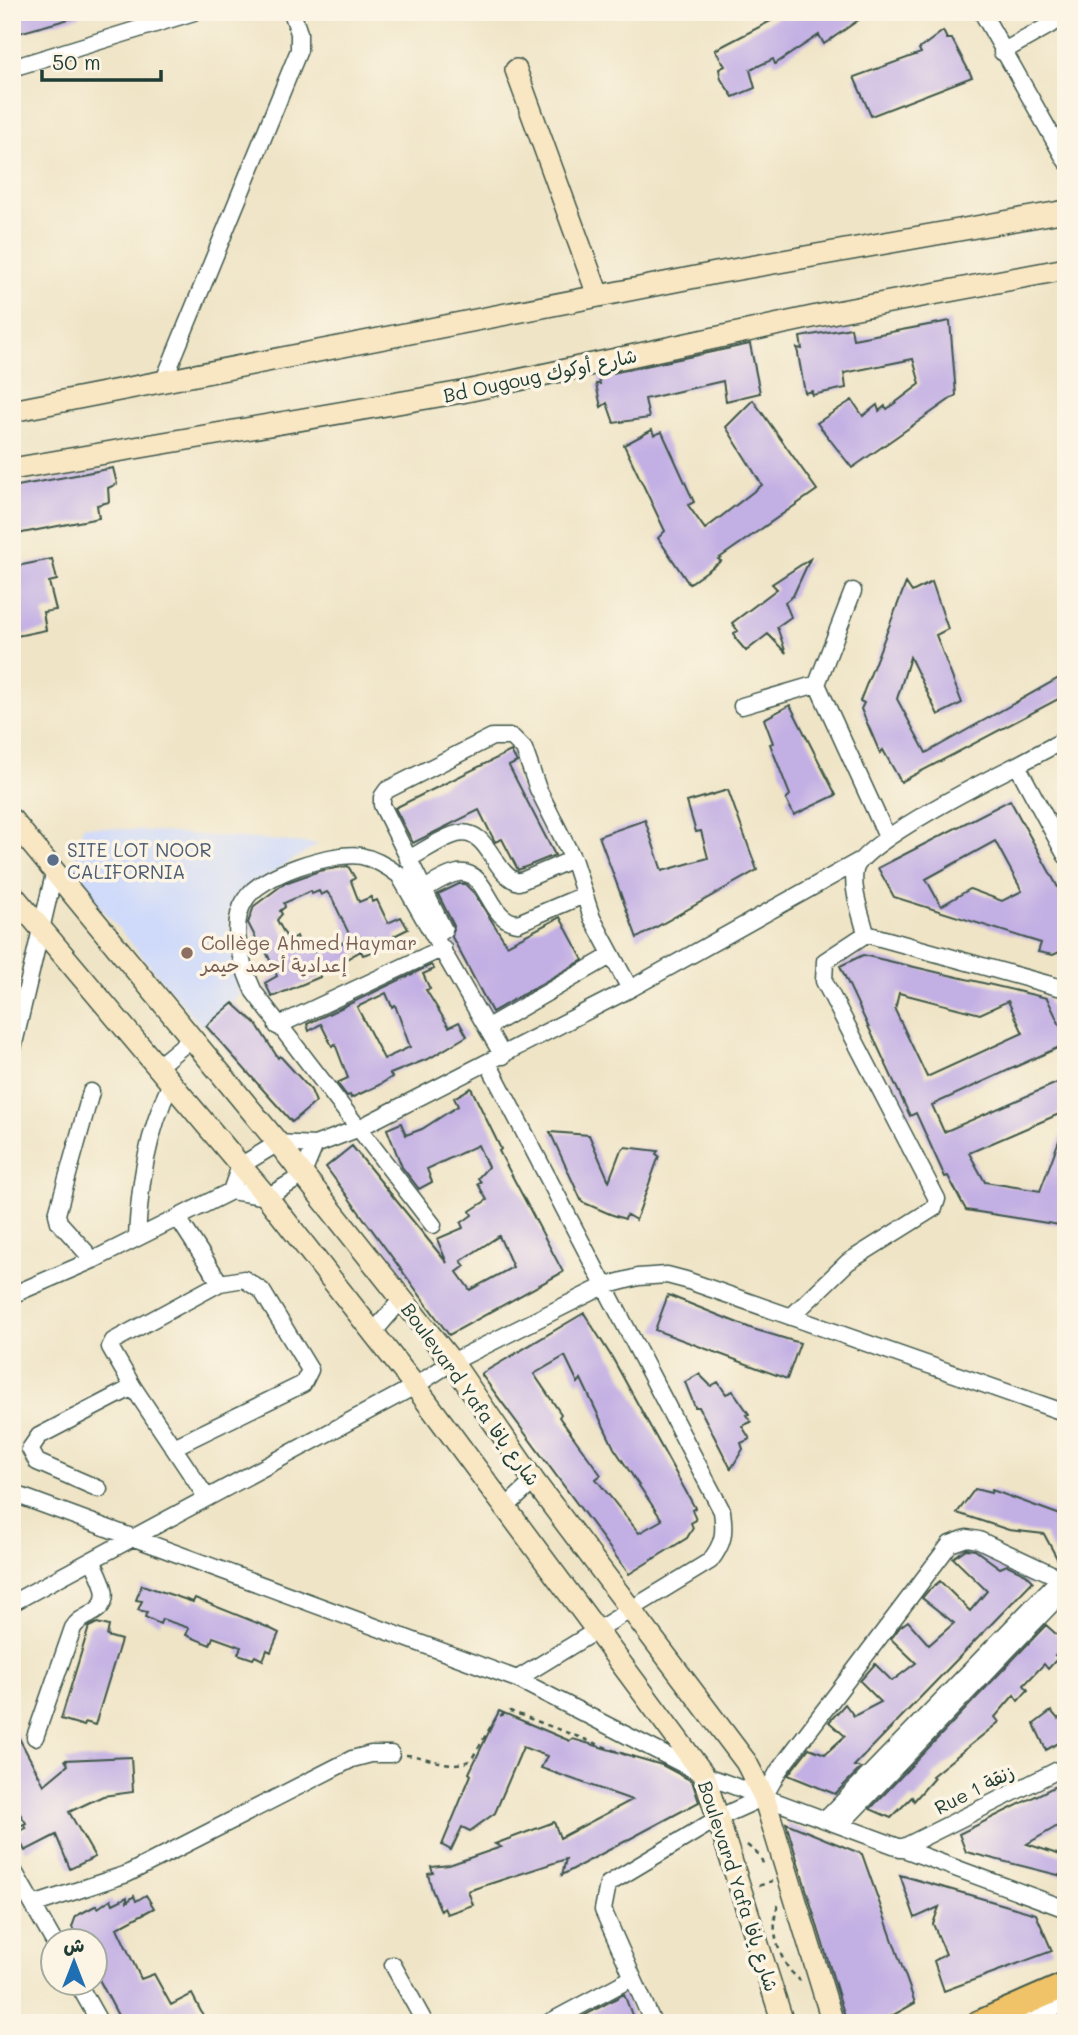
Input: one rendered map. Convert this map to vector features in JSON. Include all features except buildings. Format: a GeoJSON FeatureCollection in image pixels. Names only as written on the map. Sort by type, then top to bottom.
{"type":"FeatureCollection","features":[{"type":"Feature","properties":{"kind":"main road"},"geometry":{"type":"LineString","coordinates":[[979,2023],[1066,1985]]}},
{"type":"Feature","properties":{"kind":"street"},"geometry":{"type":"LineString","coordinates":[[12,68],[194,12]]}},
{"type":"Feature","properties":{"kind":"street"},"geometry":{"type":"LineString","coordinates":[[164,380],[299,50],[299,33],[292,12]]}},
{"type":"Feature","properties":{"kind":"street"},"geometry":{"type":"LineString","coordinates":[[982,12],[1002,52],[1066,161]]}},
{"type":"Feature","properties":{"kind":"street"},"geometry":{"type":"LineString","coordinates":[[1002,52],[1066,16]]}},
{"type":"Feature","properties":{"kind":"street"},"geometry":{"type":"LineString","coordinates":[[516,70],[598,295]]}},
{"type":"Feature","properties":{"kind":"street"},"geometry":{"type":"LineString","coordinates":[[12,411],[598,295],[1066,211]]}},
{"type":"Feature","properties":{"kind":"street","name":"Bd Ougoug شارع أوكوك"},"geometry":{"type":"LineString","coordinates":[[12,469],[462,392],[836,312],[1066,269]]}},
{"type":"Feature","properties":{"kind":"street"},"geometry":{"type":"LineString","coordinates":[[853,591],[817,684],[887,837]]}},
{"type":"Feature","properties":{"kind":"street"},"geometry":{"type":"LineString","coordinates":[[742,705],[817,684]]}},
{"type":"Feature","properties":{"kind":"street"},"geometry":{"type":"LineString","coordinates":[[506,1054],[382,805],[384,793],[503,734],[516,739],[524,749],[538,789],[573,859],[584,895],[630,989]]}},
{"type":"Feature","properties":{"kind":"street"},"geometry":{"type":"LineString","coordinates":[[231,1191],[240,1166],[278,1143],[315,1145],[357,1129],[506,1054],[630,989],[859,861],[887,837],[1066,738]]}},
{"type":"Feature","properties":{"kind":"street"},"geometry":{"type":"LineString","coordinates":[[1017,765],[1066,856]]}},
{"type":"Feature","properties":{"kind":"street","name":"Boulevard Yafa شارع يافا"},"geometry":{"type":"LineString","coordinates":[[12,820],[278,1143],[452,1362],[534,1481],[746,1762],[764,1797],[779,1877],[834,2023]]}},
{"type":"Feature","properties":{"kind":"street"},"geometry":{"type":"LineString","coordinates":[[408,859],[452,836],[464,834],[480,840],[507,877],[519,882],[532,879],[573,859]]}},
{"type":"Feature","properties":{"kind":"street"},"geometry":{"type":"LineString","coordinates":[[433,1225],[277,1026],[244,971],[237,920],[245,898],[264,881],[315,861],[339,856],[361,856],[383,864],[400,875],[506,1054]]}},
{"type":"Feature","properties":{"kind":"street"},"geometry":{"type":"LineString","coordinates":[[859,861],[854,880],[866,934]]}},
{"type":"Feature","properties":{"kind":"street"},"geometry":{"type":"LineString","coordinates":[[12,1052],[55,870]]}},
{"type":"Feature","properties":{"kind":"street"},"geometry":{"type":"LineString","coordinates":[[423,890],[451,875],[467,873],[477,880],[500,917],[518,923],[584,895]]}},
{"type":"Feature","properties":{"kind":"street","name":"Boulevard Yafa شارع يافا"},"geometry":{"type":"LineString","coordinates":[[12,894],[267,1197],[372,1334],[415,1385],[704,1775],[743,1893],[771,1952],[783,2023]]}},
{"type":"Feature","properties":{"kind":"street"},"geometry":{"type":"LineString","coordinates":[[791,1317],[848,1262],[934,1208],[937,1199],[824,981],[825,961],[866,934],[1062,985],[1066,1002]]}},
{"type":"Feature","properties":{"kind":"street"},"geometry":{"type":"LineString","coordinates":[[277,1026],[443,948]]}},
{"type":"Feature","properties":{"kind":"street"},"geometry":{"type":"LineString","coordinates":[[493,1024],[612,955]]}},
{"type":"Feature","properties":{"kind":"street"},"geometry":{"type":"LineString","coordinates":[[137,1237],[142,1164],[164,1075],[192,1038]]}},
{"type":"Feature","properties":{"kind":"street"},"geometry":{"type":"LineString","coordinates":[[488,1063],[722,1511],[725,1533],[721,1546],[710,1561],[596,1628],[517,1679]]}},
{"type":"Feature","properties":{"kind":"street"},"geometry":{"type":"LineString","coordinates":[[91,1091],[57,1214],[59,1222],[93,1260]]}},
{"type":"Feature","properties":{"kind":"street"},"geometry":{"type":"LineString","coordinates":[[12,1295],[93,1260],[231,1191],[267,1197],[302,1176],[315,1145]]}},
{"type":"Feature","properties":{"kind":"street"},"geometry":{"type":"LineString","coordinates":[[178,1217],[219,1283]]}},
{"type":"Feature","properties":{"kind":"street"},"geometry":{"type":"LineString","coordinates":[[12,1603],[415,1385],[452,1362],[604,1286],[638,1277],[667,1275],[1066,1413]]}},
{"type":"Feature","properties":{"kind":"street"},"geometry":{"type":"LineString","coordinates":[[174,1447],[303,1384],[310,1370],[262,1291],[244,1279],[219,1283],[113,1341],[111,1352],[207,1498]]}},
{"type":"Feature","properties":{"kind":"street"},"geometry":{"type":"LineString","coordinates":[[372,1334],[401,1300]]}},
{"type":"Feature","properties":{"kind":"street"},"geometry":{"type":"LineString","coordinates":[[99,1489],[37,1462],[30,1448],[39,1436],[133,1387]]}},
{"type":"Feature","properties":{"kind":"street"},"geometry":{"type":"LineString","coordinates":[[505,1508],[534,1481]]}},
{"type":"Feature","properties":{"kind":"street"},"geometry":{"type":"LineString","coordinates":[[12,1493],[517,1679],[704,1775],[1066,1909]]}},
{"type":"Feature","properties":{"kind":"street"},"geometry":{"type":"LineString","coordinates":[[653,2023],[603,1910],[608,1884],[720,1817],[764,1797],[779,1770],[950,1544],[967,1538],[979,1540],[1064,1580],[832,1823]]}},
{"type":"Feature","properties":{"kind":"street"},"geometry":{"type":"LineString","coordinates":[[35,1737],[73,1628],[79,1620],[100,1609],[105,1600],[106,1588],[92,1560]]}},
{"type":"Feature","properties":{"kind":"street"},"geometry":{"type":"LineString","coordinates":[[33,1905],[127,1874],[352,1759],[370,1754],[391,1754]]}},
{"type":"Feature","properties":{"kind":"street","name":"Rue 1 زنقة"},"geometry":{"type":"LineString","coordinates":[[901,1849],[1066,1766]]}},
{"type":"Feature","properties":{"kind":"street"},"geometry":{"type":"LineString","coordinates":[[12,1868],[45,1926]]}},
{"type":"Feature","properties":{"kind":"street"},"geometry":{"type":"LineString","coordinates":[[393,1965],[425,2023]]}},
{"type":"Feature","properties":{"kind":"street"},"geometry":{"type":"LineString","coordinates":[[548,2023],[632,1978]]}},
{"type":"Feature","properties":{"kind":"street"},"geometry":{"type":"LineString","coordinates":[[84,1996],[100,2023]]}},
{"type":"Feature","properties":{"kind":"lane"},"geometry":{"type":"LineString","coordinates":[[1016,2023],[1066,2000]]}},
{"type":"Feature","properties":{"kind":"lane"},"geometry":{"type":"LineString","coordinates":[[1031,2023],[1066,2007]]}},
{"type":"Feature","properties":{"kind":"path"},"geometry":{"type":"LineString","coordinates":[[391,1754],[412,1755],[454,1765],[467,1763],[496,1718],[510,1711],[635,1759]]}},
{"type":"Feature","properties":{"kind":"path"},"geometry":{"type":"LineString","coordinates":[[744,1836],[747,1847],[760,1856],[779,1877]]}},
{"type":"Feature","properties":{"kind":"path"},"geometry":{"type":"LineString","coordinates":[[743,1893],[779,1877]]}},
{"type":"Feature","properties":{"kind":"path"},"geometry":{"type":"LineString","coordinates":[[774,1893],[779,1877]]}},
{"type":"Feature","properties":{"kind":"path"},"geometry":{"type":"LineString","coordinates":[[778,1904],[773,1918],[771,1952],[804,1987]]}},
{"type":"Feature","properties":{"kind":"shaded area","name":"Collège Ahmed Haymar إعدادية أحمد حيمر"},"geometry":{"type":"Polygon","coordinates":[[[83,826],[319,844],[244,890],[234,901],[227,912],[239,995],[202,1027],[70,871],[83,826]]]}},
{"type":"Feature","properties":{"kind":"place","name":"SITE LOT NOOR CALIFORNIA"},"geometry":{"type":"Point","coordinates":[53,860]}},
{"type":"Feature","properties":{"kind":"place","name":"Collège Ahmed Haymar إعدادية أحمد حيمر"},"geometry":{"type":"Point","coordinates":[187,953]}}]}
